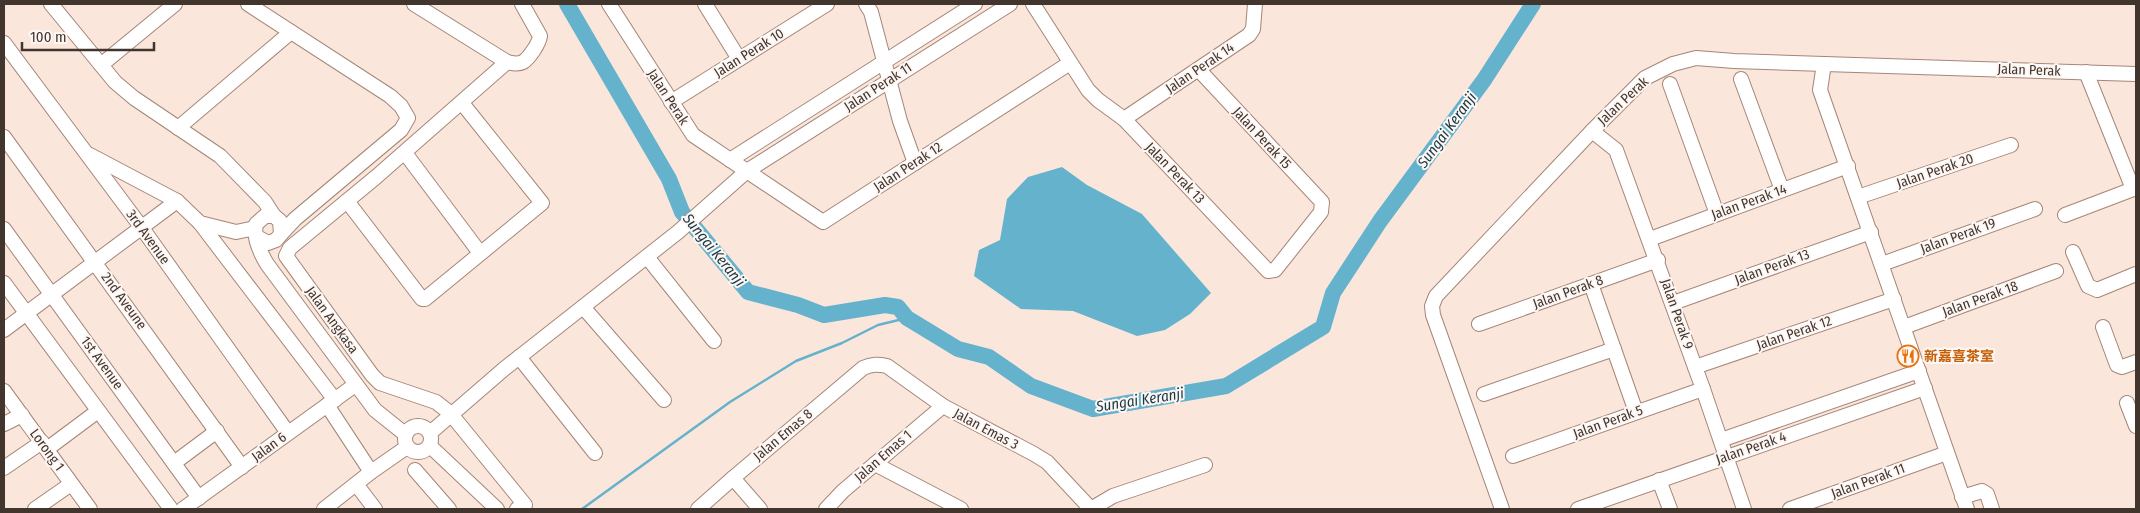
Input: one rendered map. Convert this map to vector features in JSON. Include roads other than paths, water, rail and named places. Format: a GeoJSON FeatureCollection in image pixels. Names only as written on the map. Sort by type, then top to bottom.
{"type":"FeatureCollection","features":[{"type":"Feature","properties":{"kind":"street"},"geometry":{"type":"LineString","coordinates":[[51,4],[115,82],[220,156],[253,190],[265,223],[268,243],[279,237],[306,210],[401,130],[408,118],[401,106],[390,96],[248,4]]}},
{"type":"Feature","properties":{"kind":"street"},"geometry":{"type":"LineString","coordinates":[[101,66],[175,4]]}},
{"type":"Feature","properties":{"kind":"street"},"geometry":{"type":"LineString","coordinates":[[414,4],[507,62],[516,64],[524,62],[540,41],[538,32],[522,4]]}},
{"type":"Feature","properties":{"kind":"street","name":"Jalan Perak"},"geometry":{"type":"LineString","coordinates":[[609,4],[693,135],[747,171]]}},
{"type":"Feature","properties":{"kind":"street"},"geometry":{"type":"LineString","coordinates":[[705,4],[738,59]]}},
{"type":"Feature","properties":{"kind":"street","name":"Jalan Perak 10"},"geometry":{"type":"LineString","coordinates":[[671,102],[827,4]]}},
{"type":"Feature","properties":{"kind":"street"},"geometry":{"type":"LineString","coordinates":[[866,4],[871,12],[900,121],[915,163]]}},
{"type":"Feature","properties":{"kind":"street","name":"Jalan Perak 11"},"geometry":{"type":"LineString","coordinates":[[730,160],[975,4]]}},
{"type":"Feature","properties":{"kind":"street","name":"Jalan Perak 11"},"geometry":{"type":"LineString","coordinates":[[430,439],[447,417],[519,357],[678,232],[747,171],[1010,4]]}},
{"type":"Feature","properties":{"kind":"street","name":"Jalan Perak 13"},"geometry":{"type":"LineString","coordinates":[[1034,4],[1088,90],[1098,100],[1124,119],[1268,270],[1275,270],[1323,207]]}},
{"type":"Feature","properties":{"kind":"street","name":"Jalan Perak 14"},"geometry":{"type":"LineString","coordinates":[[1124,119],[1249,35],[1253,28],[1255,4]]}},
{"type":"Feature","properties":{"kind":"street"},"geometry":{"type":"LineString","coordinates":[[178,128],[291,32]]}},
{"type":"Feature","properties":{"kind":"street","name":"3rd Avenue"},"geometry":{"type":"LineString","coordinates":[[4,42],[142,228],[288,433]]}},
{"type":"Feature","properties":{"kind":"street","name":"Jalan Perak"},"geometry":{"type":"LineString","coordinates":[[1502,509],[1436,323],[1432,306],[1436,296],[1592,131],[1645,78],[1673,64],[1696,58],[2136,74]]}},
{"type":"Feature","properties":{"kind":"street"},"geometry":{"type":"LineString","coordinates":[[462,103],[542,202],[425,299],[422,299],[347,201],[405,153],[507,62]]}},
{"type":"Feature","properties":{"kind":"street","name":"Jalan Perak 12"},"geometry":{"type":"LineString","coordinates":[[747,171],[823,222],[1070,63]]}},
{"type":"Feature","properties":{"kind":"street"},"geometry":{"type":"LineString","coordinates":[[1824,64],[1820,90],[1964,503],[1982,491],[1987,494],[1992,509]]}},
{"type":"Feature","properties":{"kind":"street","name":"Jalan Perak 15"},"geometry":{"type":"LineString","coordinates":[[1199,70],[1322,202],[1323,207]]}},
{"type":"Feature","properties":{"kind":"street"},"geometry":{"type":"LineString","coordinates":[[2065,215],[2134,189],[2086,72]]}},
{"type":"Feature","properties":{"kind":"street"},"geometry":{"type":"LineString","coordinates":[[1740,79],[1782,190]]}},
{"type":"Feature","properties":{"kind":"street"},"geometry":{"type":"LineString","coordinates":[[1670,84],[1717,214]]}},
{"type":"Feature","properties":{"kind":"street","name":"Jalan Perak 9"},"geometry":{"type":"LineString","coordinates":[[1592,131],[1616,150],[1704,389],[1744,509]]}},
{"type":"Feature","properties":{"kind":"street","name":"2nd Aveune"},"geometry":{"type":"LineString","coordinates":[[4,137],[242,467]]}},
{"type":"Feature","properties":{"kind":"street","name":"Jalan Perak 20"},"geometry":{"type":"LineString","coordinates":[[1858,197],[2011,144]]}},
{"type":"Feature","properties":{"kind":"street"},"geometry":{"type":"LineString","coordinates":[[86,153],[177,201],[200,222],[332,402],[371,472]]}},
{"type":"Feature","properties":{"kind":"street"},"geometry":{"type":"LineString","coordinates":[[405,153],[480,253]]}},
{"type":"Feature","properties":{"kind":"street","name":"Jalan Perak 14"},"geometry":{"type":"LineString","coordinates":[[1650,239],[1848,166]]}},
{"type":"Feature","properties":{"kind":"street"},"geometry":{"type":"LineString","coordinates":[[4,330],[177,201]]}},
{"type":"Feature","properties":{"kind":"street","name":"Jalan Angkasa"},"geometry":{"type":"LineString","coordinates":[[347,201],[290,248],[286,256],[372,375],[380,383],[436,402],[447,417]]}},
{"type":"Feature","properties":{"kind":"street","name":"Jalan Perak 19"},"geometry":{"type":"LineString","coordinates":[[1882,264],[2035,209]]}},
{"type":"Feature","properties":{"kind":"street"},"geometry":{"type":"LineString","coordinates":[[200,222],[236,232],[306,210]]}},
{"type":"Feature","properties":{"kind":"street"},"geometry":{"type":"LineString","coordinates":[[265,223],[282,225],[271,261],[272,272]]}},
{"type":"Feature","properties":{"kind":"street"},"geometry":{"type":"LineString","coordinates":[[265,223],[260,254],[355,385],[375,410],[418,452],[427,449],[430,439]]}},
{"type":"Feature","properties":{"kind":"street","name":"1st Avenue"},"geometry":{"type":"LineString","coordinates":[[4,229],[199,498]]}},
{"type":"Feature","properties":{"kind":"street","name":"Jalan Perak 13"},"geometry":{"type":"LineString","coordinates":[[1673,303],[1870,232]]}},
{"type":"Feature","properties":{"kind":"street"},"geometry":{"type":"LineString","coordinates":[[2073,252],[2091,289],[2096,290],[2136,274]]}},
{"type":"Feature","properties":{"kind":"street"},"geometry":{"type":"LineString","coordinates":[[646,257],[714,341]]}},
{"type":"Feature","properties":{"kind":"street","name":"Jalan Perak 8"},"geometry":{"type":"LineString","coordinates":[[1479,324],[1658,260]]}},
{"type":"Feature","properties":{"kind":"street","name":"Jalan Perak 18"},"geometry":{"type":"LineString","coordinates":[[1904,327],[2056,271]]}},
{"type":"Feature","properties":{"kind":"street"},"geometry":{"type":"LineString","coordinates":[[4,283],[171,509]]}},
{"type":"Feature","properties":{"kind":"street"},"geometry":{"type":"LineString","coordinates":[[1591,284],[1636,412]]}},
{"type":"Feature","properties":{"kind":"street","name":"Jalan Perak 12"},"geometry":{"type":"LineString","coordinates":[[1695,367],[1894,299]]}},
{"type":"Feature","properties":{"kind":"street"},"geometry":{"type":"LineString","coordinates":[[583,307],[664,400]]}},
{"type":"Feature","properties":{"kind":"street"},"geometry":{"type":"LineString","coordinates":[[317,333],[334,322]]}},
{"type":"Feature","properties":{"kind":"street"},"geometry":{"type":"LineString","coordinates":[[2103,327],[2117,365],[2122,367],[2136,362]]}},
{"type":"Feature","properties":{"kind":"street"},"geometry":{"type":"LineString","coordinates":[[1484,394],[1614,349]]}},
{"type":"Feature","properties":{"kind":"street"},"geometry":{"type":"LineString","coordinates":[[519,357],[595,453]]}},
{"type":"Feature","properties":{"kind":"street","name":"Jalan Emas 3"},"geometry":{"type":"LineString","coordinates":[[871,365],[887,366],[943,406],[1040,458],[1091,509]]}},
{"type":"Feature","properties":{"kind":"street","name":"Jalan Emas 8"},"geometry":{"type":"LineString","coordinates":[[705,507],[732,478],[863,368],[871,365]]}},
{"type":"Feature","properties":{"kind":"street","name":"Jalan Perak 4"},"geometry":{"type":"LineString","coordinates":[[1721,440],[1919,371]]}},
{"type":"Feature","properties":{"kind":"street","name":"Jalan 6"},"geometry":{"type":"LineString","coordinates":[[183,509],[355,385]]}},
{"type":"Feature","properties":{"kind":"street","name":"Jalan Perak 4"},"geometry":{"type":"LineString","coordinates":[[1578,509],[1925,388]]}},
{"type":"Feature","properties":{"kind":"street","name":"Jalan Perak 5"},"geometry":{"type":"LineString","coordinates":[[1513,456],[1704,389]]}},
{"type":"Feature","properties":{"kind":"street","name":"Lorong 1"},"geometry":{"type":"LineString","coordinates":[[4,391],[90,509]]}},
{"type":"Feature","properties":{"kind":"street"},"geometry":{"type":"LineString","coordinates":[[2127,403],[2136,426]]}},
{"type":"Feature","properties":{"kind":"street","name":"Jalan Emas 1"},"geometry":{"type":"LineString","coordinates":[[826,509],[843,491],[943,406]]}},
{"type":"Feature","properties":{"kind":"street"},"geometry":{"type":"LineString","coordinates":[[4,468],[44,446],[98,411]]}},
{"type":"Feature","properties":{"kind":"street"},"geometry":{"type":"LineString","coordinates":[[4,424],[22,415]]}},
{"type":"Feature","properties":{"kind":"street"},"geometry":{"type":"LineString","coordinates":[[442,456],[440,438],[447,417]]}},
{"type":"Feature","properties":{"kind":"street"},"geometry":{"type":"LineString","coordinates":[[447,417],[521,507]]}},
{"type":"Feature","properties":{"kind":"street"},"geometry":{"type":"LineString","coordinates":[[324,509],[371,472],[406,441],[410,428],[419,426],[427,429],[430,439],[442,456],[497,509]]}},
{"type":"Feature","properties":{"kind":"street"},"geometry":{"type":"LineString","coordinates":[[174,462],[217,431]]}},
{"type":"Feature","properties":{"kind":"street","name":"Jalan Perak 11"},"geometry":{"type":"LineString","coordinates":[[1790,509],[1947,453]]}},
{"type":"Feature","properties":{"kind":"street"},"geometry":{"type":"LineString","coordinates":[[875,464],[961,509]]}},
{"type":"Feature","properties":{"kind":"street"},"geometry":{"type":"LineString","coordinates":[[1091,509],[1113,496],[1205,465]]}},
{"type":"Feature","properties":{"kind":"street"},"geometry":{"type":"LineString","coordinates":[[415,470],[449,509]]}},
{"type":"Feature","properties":{"kind":"street"},"geometry":{"type":"LineString","coordinates":[[732,478],[760,509]]}},
{"type":"Feature","properties":{"kind":"street"},"geometry":{"type":"LineString","coordinates":[[1659,480],[1670,509]]}},
{"type":"Feature","properties":{"kind":"street"},"geometry":{"type":"LineString","coordinates":[[35,509],[71,484]]}},
{"type":"Feature","properties":{"kind":"street"},"geometry":{"type":"LineString","coordinates":[[356,484],[375,509]]}},
{"type":"Feature","properties":{"kind":"water"},"geometry":{"type":"Polygon","coordinates":[[[1062,167],[1087,185],[1142,214],[1211,293],[1190,314],[1165,330],[1137,336],[1073,311],[1021,309],[974,276],[979,250],[1000,240],[1007,199],[1028,177],[1062,167]]]}},
{"type":"Feature","properties":{"kind":"waterway","name":"Sungai Keranji"},"geometry":{"type":"LineString","coordinates":[[567,4],[669,179],[682,212],[748,292],[798,305],[824,315],[885,305],[898,307],[907,318],[958,349],[989,357],[1031,386],[1093,409],[1226,386],[1323,327],[1333,293],[1380,221],[1484,80],[1533,4]]}},
{"type":"Feature","properties":{"kind":"waterway"},"geometry":{"type":"LineString","coordinates":[[582,509],[730,402],[796,361],[842,343],[878,325],[907,318]]}},
{"type":"Feature","properties":{"kind":"place","name":"新嘉喜茶室"},"geometry":{"type":"Point","coordinates":[1908,356]}}]}
